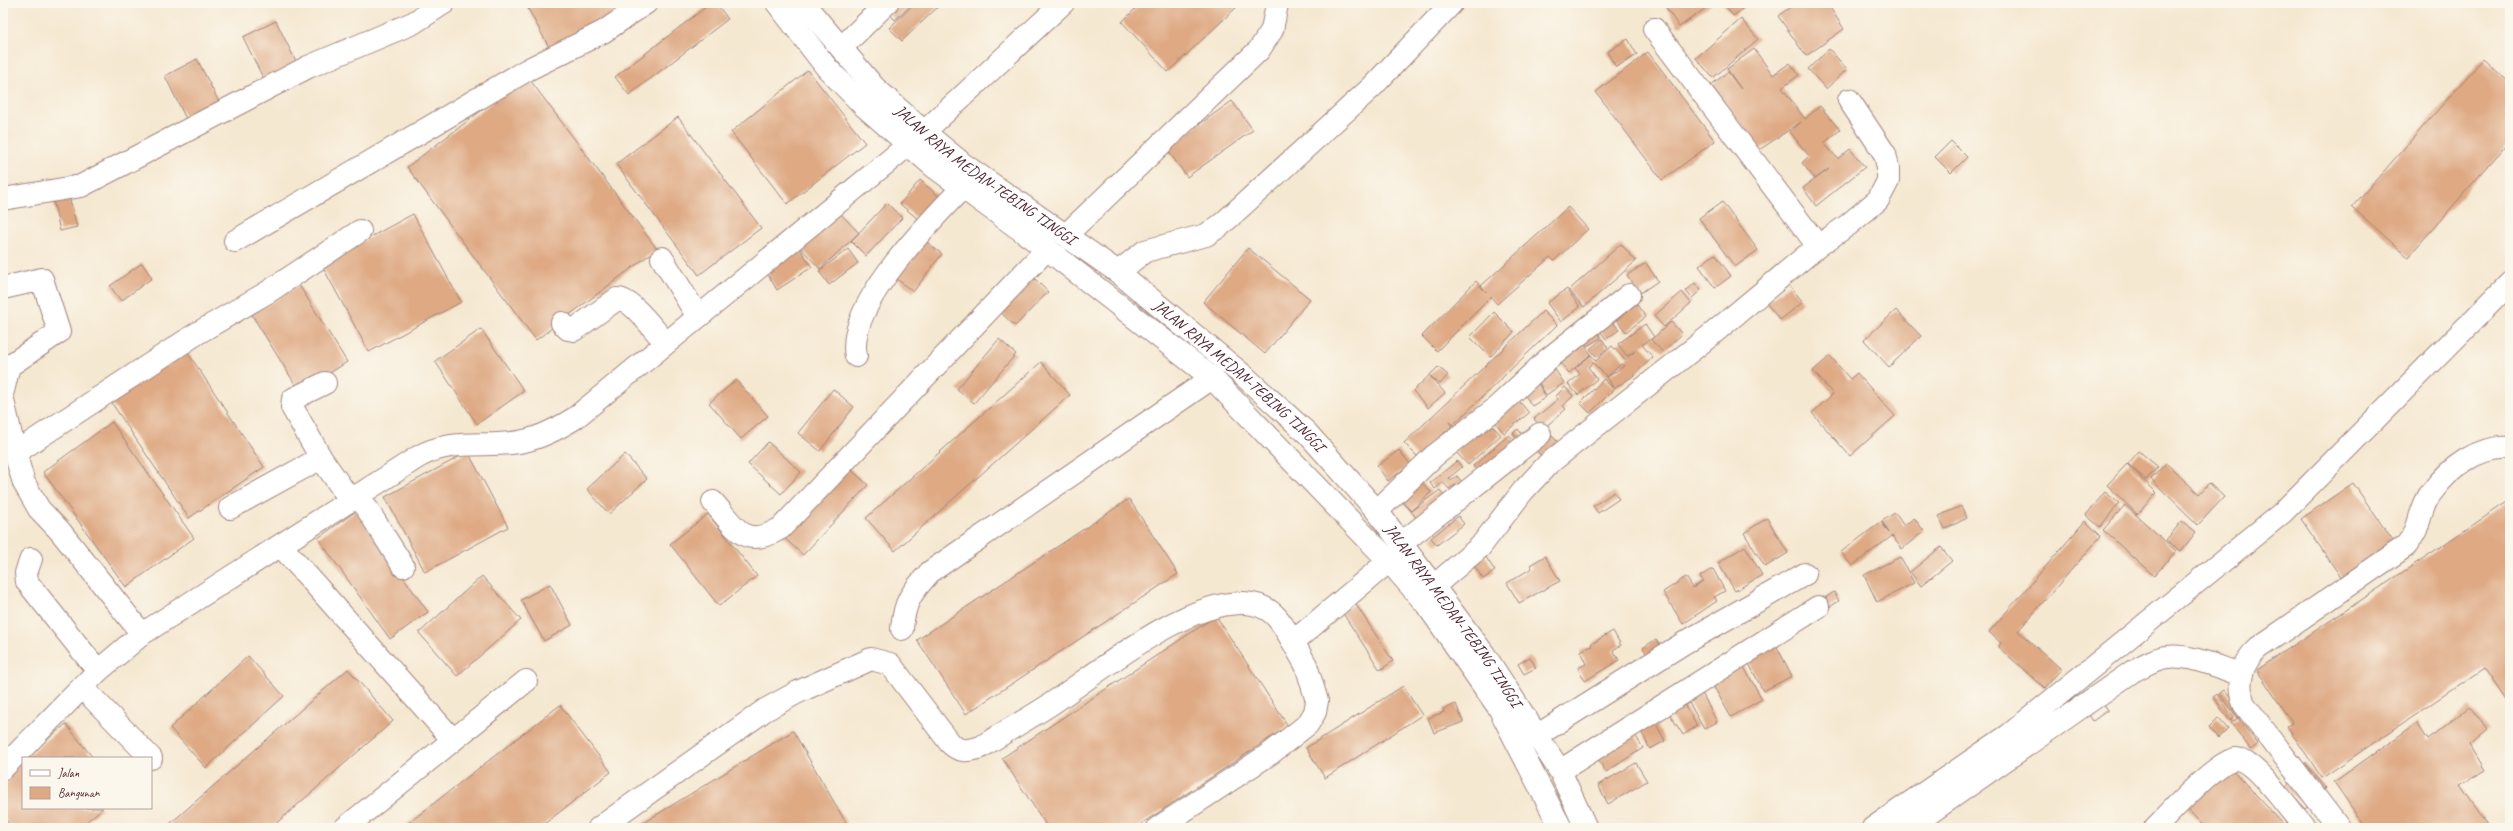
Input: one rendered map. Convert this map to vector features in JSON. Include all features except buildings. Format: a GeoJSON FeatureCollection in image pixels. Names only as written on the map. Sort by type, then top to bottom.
{"type":"FeatureCollection","features":[{"type":"Feature","properties":{"kind":"main road"},"geometry":{"type":"LineString","coordinates":[[3,199],[81,186],[308,67],[413,23],[444,3]]}},
{"type":"Feature","properties":{"kind":"main road"},"geometry":{"type":"LineString","coordinates":[[235,241],[527,70],[603,32],[646,3]]}},
{"type":"Feature","properties":{"kind":"main road","name":"JALAN RAYA MEDAN-TEBING TINGGI"},"geometry":{"type":"LineString","coordinates":[[777,3],[826,68],[864,106],[916,138],[963,164],[1118,272],[1244,376],[1307,433],[1377,510],[1435,585],[1538,735],[1560,771],[1586,828]]}},
{"type":"Feature","properties":{"kind":"main road","name":"JALAN RAYA MEDAN-TEBING TINGGI"},"geometry":{"type":"LineString","coordinates":[[803,3],[916,138],[962,188],[1047,249],[1212,378],[1389,562],[1427,605],[1499,708],[1561,828]]}},
{"type":"Feature","properties":{"kind":"main road"},"geometry":{"type":"LineString","coordinates":[[841,48],[887,3]]}},
{"type":"Feature","properties":{"kind":"main road"},"geometry":{"type":"LineString","coordinates":[[3,768],[98,671],[142,634],[432,449],[449,445],[524,441],[558,429],[575,418],[916,138],[1063,3]]}},
{"type":"Feature","properties":{"kind":"main road"},"geometry":{"type":"LineString","coordinates":[[1118,272],[1145,252],[1206,235],[1221,225],[1372,87],[1452,3]]}},
{"type":"Feature","properties":{"kind":"main road"},"geometry":{"type":"LineString","coordinates":[[1066,235],[1259,50],[1272,30],[1278,4]]}},
{"type":"Feature","properties":{"kind":"main road"},"geometry":{"type":"LineString","coordinates":[[1654,29],[1818,246]]}},
{"type":"Feature","properties":{"kind":"main road"},"geometry":{"type":"LineString","coordinates":[[1435,585],[1480,547],[1523,491],[1548,464],[1818,246],[1848,225],[1878,200],[1888,180],[1888,168],[1885,154],[1849,100]]}},
{"type":"Feature","properties":{"kind":"main road"},"geometry":{"type":"LineString","coordinates":[[856,356],[853,343],[856,329],[876,291],[910,242],[962,188]]}},
{"type":"Feature","properties":{"kind":"main road"},"geometry":{"type":"LineString","coordinates":[[15,453],[196,334],[268,292],[360,231]]}},
{"type":"Feature","properties":{"kind":"main road"},"geometry":{"type":"LineString","coordinates":[[713,502],[741,534],[756,539],[781,528],[1047,249]]}},
{"type":"Feature","properties":{"kind":"main road"},"geometry":{"type":"LineString","coordinates":[[662,258],[698,317]]}},
{"type":"Feature","properties":{"kind":"main road"},"geometry":{"type":"LineString","coordinates":[[3,288],[42,280],[59,332],[9,366],[3,391]]}},
{"type":"Feature","properties":{"kind":"main road"},"geometry":{"type":"LineString","coordinates":[[1873,828],[2009,735],[2282,513],[2510,283]]}},
{"type":"Feature","properties":{"kind":"main road"},"geometry":{"type":"LineString","coordinates":[[1377,510],[1434,456],[1496,409],[1547,360],[1629,295]]}},
{"type":"Feature","properties":{"kind":"main road"},"geometry":{"type":"LineString","coordinates":[[562,323],[568,329],[574,330],[617,300],[622,299],[630,304],[666,343]]}},
{"type":"Feature","properties":{"kind":"main road"},"geometry":{"type":"LineString","coordinates":[[902,629],[904,610],[912,592],[930,572],[1212,378]]}},
{"type":"Feature","properties":{"kind":"main road"},"geometry":{"type":"LineString","coordinates":[[325,383],[293,399],[292,408],[321,458],[355,499],[403,566]]}},
{"type":"Feature","properties":{"kind":"main road"},"geometry":{"type":"LineString","coordinates":[[3,400],[15,453],[24,483],[39,509],[60,531],[142,634]]}},
{"type":"Feature","properties":{"kind":"main road"},"geometry":{"type":"LineString","coordinates":[[1403,542],[1540,434]]}},
{"type":"Feature","properties":{"kind":"main road"},"geometry":{"type":"LineString","coordinates":[[2338,828],[2244,704],[2240,695],[2244,664],[2258,648],[2406,546],[2417,528],[2421,511],[2430,493],[2457,466],[2481,451],[2498,446],[2510,448]]}},
{"type":"Feature","properties":{"kind":"main road"},"geometry":{"type":"LineString","coordinates":[[230,508],[321,458]]}},
{"type":"Feature","properties":{"kind":"main road"},"geometry":{"type":"LineString","coordinates":[[281,546],[453,740]]}},
{"type":"Feature","properties":{"kind":"main road"},"geometry":{"type":"LineString","coordinates":[[32,559],[26,573],[27,582],[98,671]]}},
{"type":"Feature","properties":{"kind":"main road"},"geometry":{"type":"LineString","coordinates":[[1293,642],[1389,562]]}},
{"type":"Feature","properties":{"kind":"main road"},"geometry":{"type":"LineString","coordinates":[[1538,735],[1684,642],[1805,574]]}},
{"type":"Feature","properties":{"kind":"main road"},"geometry":{"type":"LineString","coordinates":[[599,828],[765,710],[798,692],[871,659],[890,664],[956,750],[966,751],[981,747],[1143,642],[1183,619],[1221,604],[1245,603],[1263,608],[1279,617],[1306,665],[1317,701],[1315,712],[1308,724],[1271,753],[1158,828]]}},
{"type":"Feature","properties":{"kind":"main road"},"geometry":{"type":"LineString","coordinates":[[1560,771],[1818,607]]}},
{"type":"Feature","properties":{"kind":"main road"},"geometry":{"type":"LineString","coordinates":[[1908,828],[2132,671],[2151,662],[2167,657],[2188,659],[2242,675]]}},
{"type":"Feature","properties":{"kind":"main road"},"geometry":{"type":"LineString","coordinates":[[345,828],[526,681]]}},
{"type":"Feature","properties":{"kind":"main road"},"geometry":{"type":"LineString","coordinates":[[82,687],[150,757]]}},
{"type":"Feature","properties":{"kind":"main road"},"geometry":{"type":"LineString","coordinates":[[2155,828],[2214,770],[2230,760],[2237,759],[2253,767],[2305,828]]}}]}
